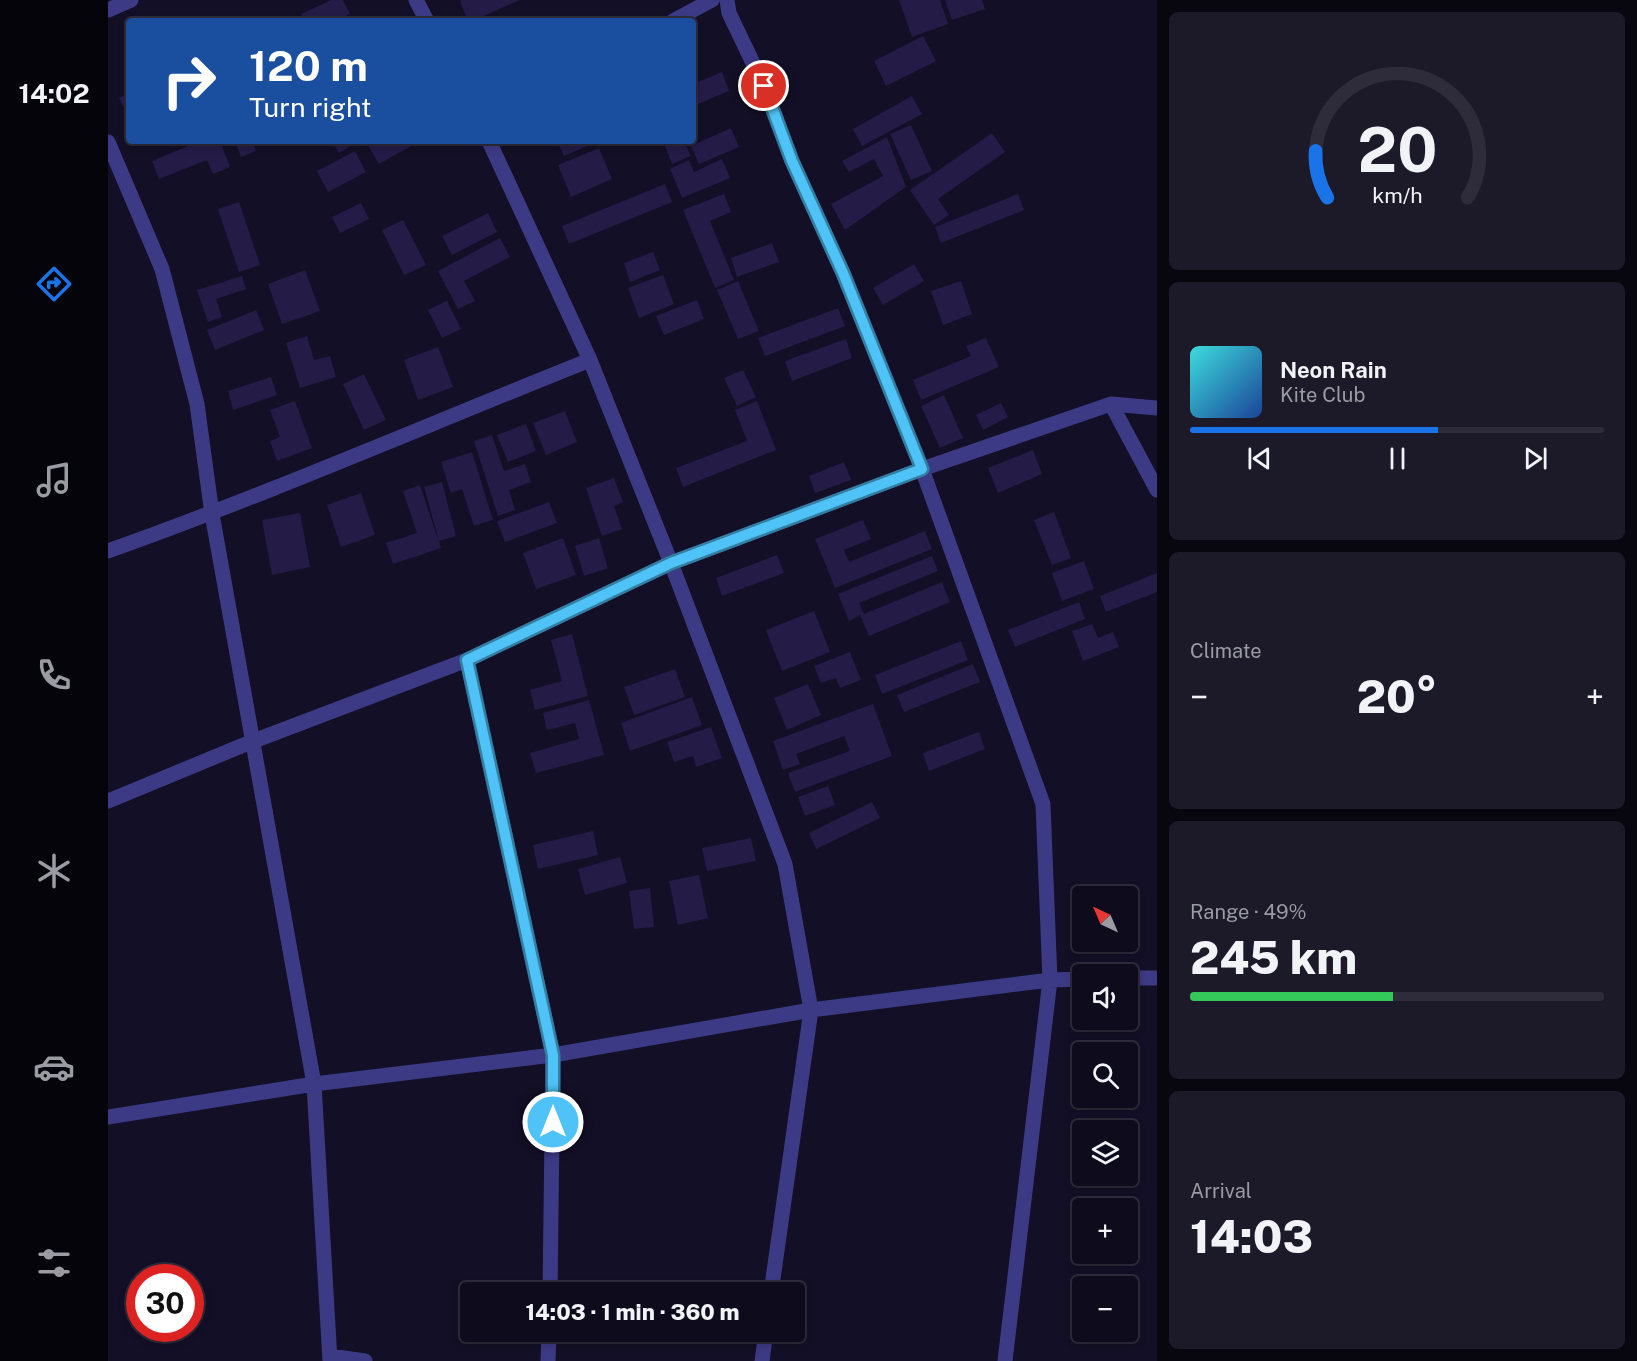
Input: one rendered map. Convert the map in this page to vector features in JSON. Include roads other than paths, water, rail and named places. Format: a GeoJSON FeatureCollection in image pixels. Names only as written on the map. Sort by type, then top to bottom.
{"type":"FeatureCollection","features":[{"type":"Feature","properties":{"kind":"street"},"geometry":{"type":"LineString","coordinates":[[108,10],[131,0]]}},
{"type":"Feature","properties":{"kind":"street"},"geometry":{"type":"LineString","coordinates":[[416,0],[425,18]]}},
{"type":"Feature","properties":{"kind":"street"},"geometry":{"type":"LineString","coordinates":[[679,18],[712,0]]}},
{"type":"Feature","properties":{"kind":"street"},"geometry":{"type":"LineString","coordinates":[[727,0],[729,13],[764,86],[792,161],[843,273],[922,469],[1043,804],[1050,980],[1005,1361]]}},
{"type":"Feature","properties":{"kind":"street"},"geometry":{"type":"LineString","coordinates":[[108,142],[162,269],[197,404],[212,514],[251,742],[314,1084],[330,1358],[365,1361]]}},
{"type":"Feature","properties":{"kind":"street"},"geometry":{"type":"LineString","coordinates":[[490,144],[590,360],[671,563],[785,864],[811,1010],[773,1282]]}},
{"type":"Feature","properties":{"kind":"street"},"geometry":{"type":"LineString","coordinates":[[108,551],[212,514],[590,360]]}},
{"type":"Feature","properties":{"kind":"street"},"geometry":{"type":"LineString","coordinates":[[1111,404],[1157,490]]}},
{"type":"Feature","properties":{"kind":"street"},"geometry":{"type":"LineString","coordinates":[[108,801],[251,742],[467,660],[671,563],[922,469],[1111,404],[1157,408]]}},
{"type":"Feature","properties":{"kind":"street"},"geometry":{"type":"LineString","coordinates":[[467,660],[553,1055],[550,1282]]}},
{"type":"Feature","properties":{"kind":"street"},"geometry":{"type":"LineString","coordinates":[[1138,978],[1157,978]]}},
{"type":"Feature","properties":{"kind":"street"},"geometry":{"type":"LineString","coordinates":[[108,1118],[314,1084],[553,1055],[811,1010],[1050,980],[1072,979]]}},
{"type":"Feature","properties":{"kind":"street"},"geometry":{"type":"LineString","coordinates":[[548,1361],[549,1342]]}},
{"type":"Feature","properties":{"kind":"street"},"geometry":{"type":"LineString","coordinates":[[762,1361],[765,1342]]}}]}
